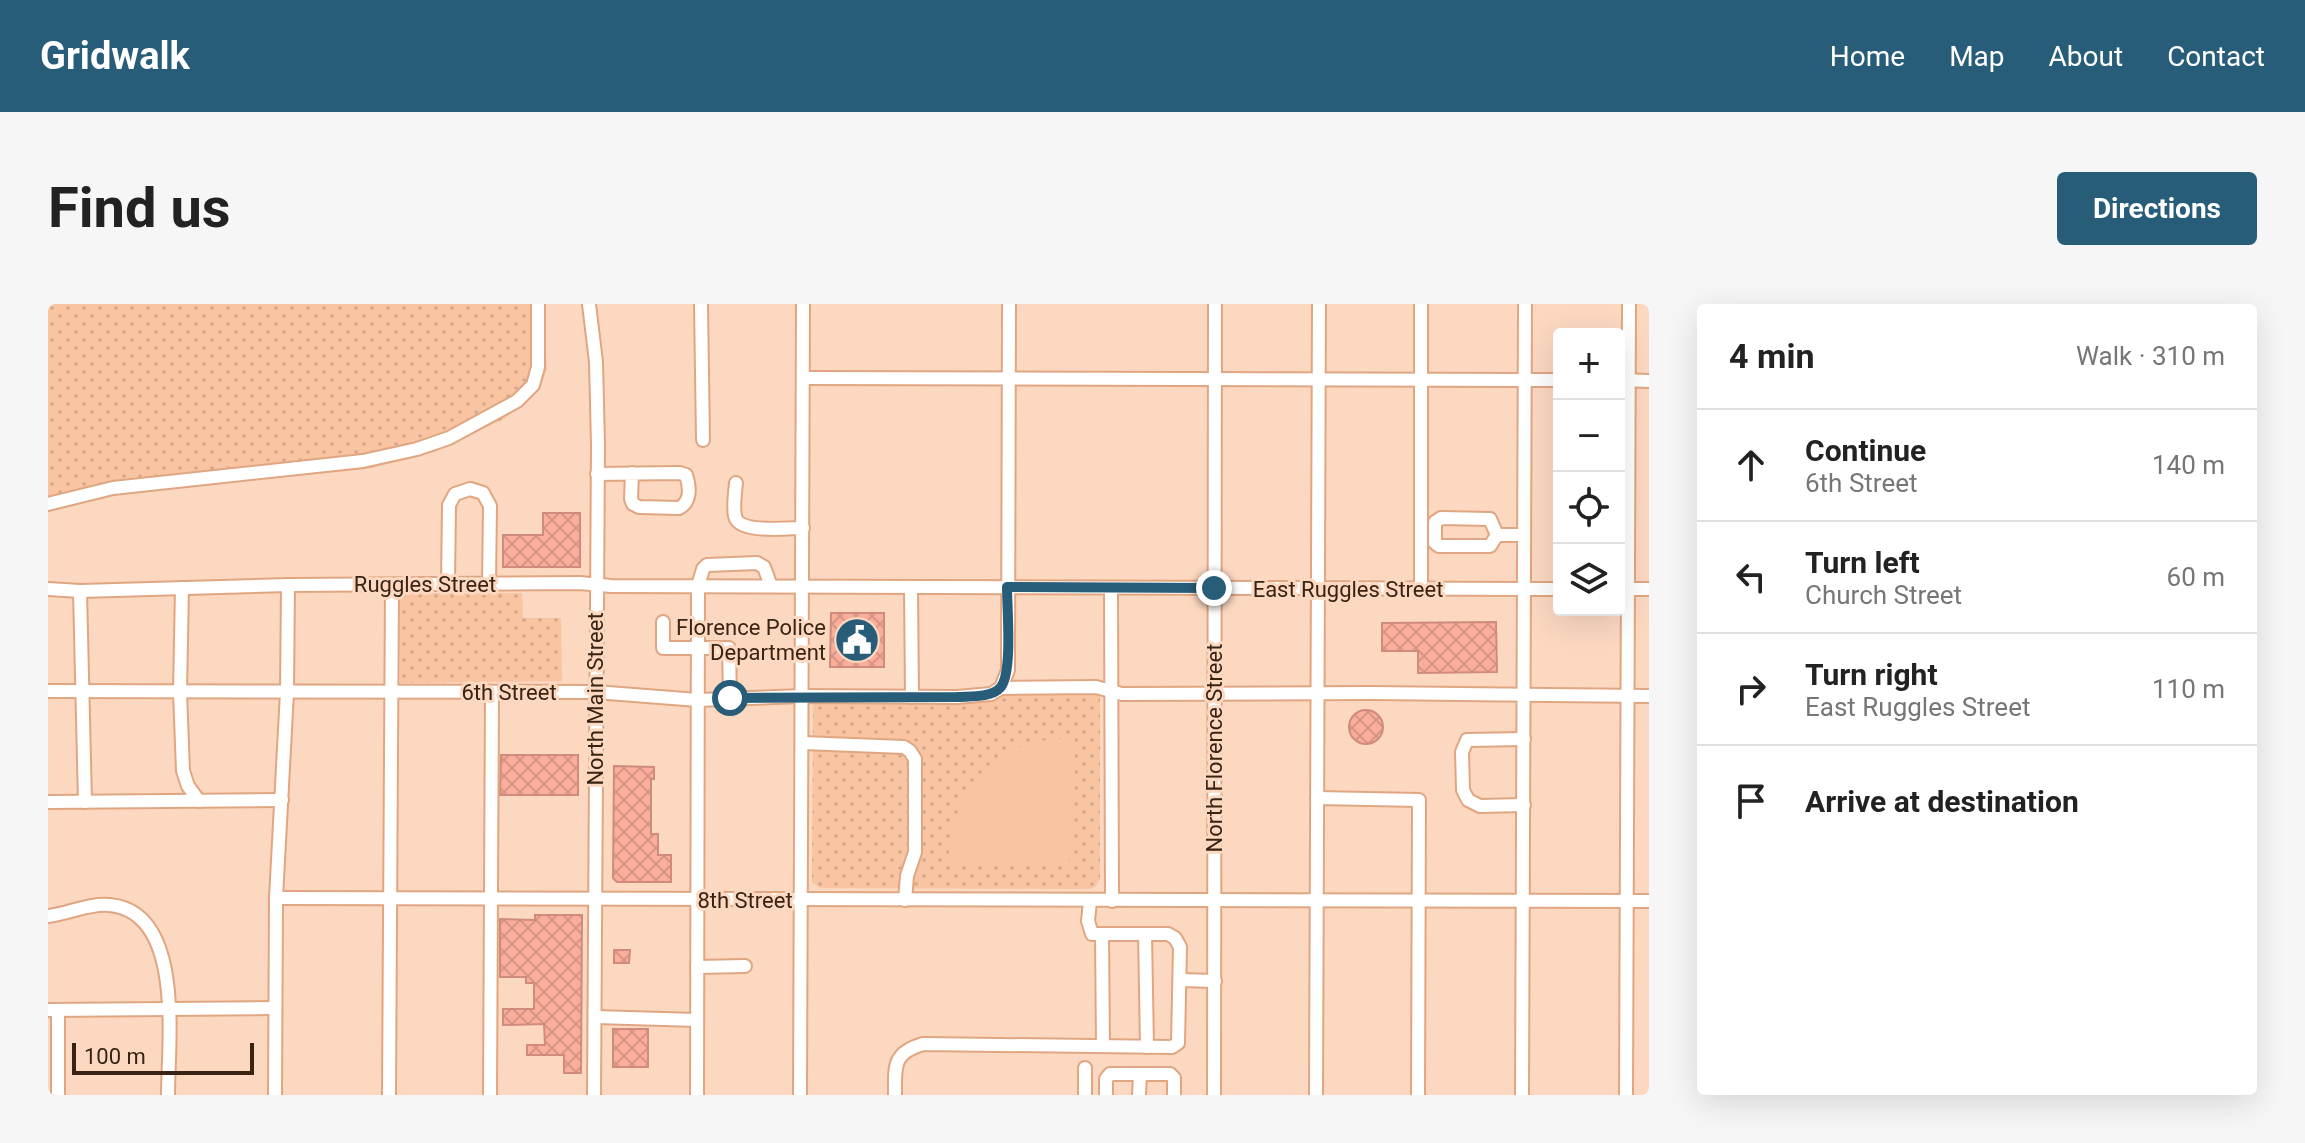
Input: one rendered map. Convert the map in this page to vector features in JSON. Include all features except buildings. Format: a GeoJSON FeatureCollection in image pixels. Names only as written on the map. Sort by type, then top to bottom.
{"type":"FeatureCollection","features":[{"type":"Feature","properties":{"kind":"street"},"geometry":{"type":"LineString","coordinates":[[48,504],[113,488],[363,461],[449,438],[517,401],[533,385],[538,367],[538,304]]}},
{"type":"Feature","properties":{"kind":"street","name":"North Main Street"},"geometry":{"type":"LineString","coordinates":[[589,304],[596,362],[597,474],[594,1095]]}},
{"type":"Feature","properties":{"kind":"street"},"geometry":{"type":"LineString","coordinates":[[701,304],[703,440]]}},
{"type":"Feature","properties":{"kind":"street"},"geometry":{"type":"LineString","coordinates":[[800,1095],[803,304]]}},
{"type":"Feature","properties":{"kind":"street"},"geometry":{"type":"LineString","coordinates":[[1001,688],[1008,670],[1009,304]]}},
{"type":"Feature","properties":{"kind":"street","name":"North Florence Street"},"geometry":{"type":"LineString","coordinates":[[1214,1095],[1215,304]]}},
{"type":"Feature","properties":{"kind":"street"},"geometry":{"type":"LineString","coordinates":[[1316,1095],[1319,304]]}},
{"type":"Feature","properties":{"kind":"street"},"geometry":{"type":"LineString","coordinates":[[1421,304],[1421,589]]}},
{"type":"Feature","properties":{"kind":"street"},"geometry":{"type":"LineString","coordinates":[[1522,1095],[1525,304]]}},
{"type":"Feature","properties":{"kind":"street"},"geometry":{"type":"LineString","coordinates":[[1625,365],[1629,304]]}},
{"type":"Feature","properties":{"kind":"street"},"geometry":{"type":"LineString","coordinates":[[803,378],[1553,380]]}},
{"type":"Feature","properties":{"kind":"street"},"geometry":{"type":"LineString","coordinates":[[1625,380],[1649,381]]}},
{"type":"Feature","properties":{"kind":"street"},"geometry":{"type":"LineString","coordinates":[[1623,544],[1624,400]]}},
{"type":"Feature","properties":{"kind":"street"},"geometry":{"type":"LineString","coordinates":[[597,474],[632,473],[680,473],[686,475],[688,500],[679,508],[639,507],[631,499],[632,473]]}},
{"type":"Feature","properties":{"kind":"street"},"geometry":{"type":"LineString","coordinates":[[736,483],[735,519],[739,524],[749,528],[803,528]]}},
{"type":"Feature","properties":{"kind":"street"},"geometry":{"type":"LineString","coordinates":[[448,584],[449,505],[455,494],[470,489],[483,493],[490,506],[489,584]]}},
{"type":"Feature","properties":{"kind":"street"},"geometry":{"type":"LineString","coordinates":[[1441,518],[1490,519],[1497,535],[1490,546],[1439,546],[1435,543],[1435,522],[1441,518]]}},
{"type":"Feature","properties":{"kind":"street"},"geometry":{"type":"LineString","coordinates":[[1497,535],[1524,535]]}},
{"type":"Feature","properties":{"kind":"street"},"geometry":{"type":"LineString","coordinates":[[697,1095],[698,586],[707,565],[757,563],[764,567],[771,586]]}},
{"type":"Feature","properties":{"kind":"street","name":"Ruggles Street"},"geometry":{"type":"LineString","coordinates":[[48,589],[448,584],[802,587]]}},
{"type":"Feature","properties":{"kind":"street"},"geometry":{"type":"LineString","coordinates":[[275,1095],[276,898],[287,692],[288,585]]}},
{"type":"Feature","properties":{"kind":"street"},"geometry":{"type":"LineString","coordinates":[[389,1095],[392,585]]}},
{"type":"Feature","properties":{"kind":"street","name":"East Ruggles Street"},"geometry":{"type":"LineString","coordinates":[[802,587],[1553,589]]}},
{"type":"Feature","properties":{"kind":"street"},"geometry":{"type":"LineString","coordinates":[[911,587],[912,697]]}},
{"type":"Feature","properties":{"kind":"street"},"geometry":{"type":"LineString","coordinates":[[182,588],[180,692],[183,771],[188,786],[199,801]]}},
{"type":"Feature","properties":{"kind":"street"},"geometry":{"type":"LineString","coordinates":[[1111,588],[1112,901]]}},
{"type":"Feature","properties":{"kind":"street"},"geometry":{"type":"LineString","coordinates":[[1625,589],[1649,589]]}},
{"type":"Feature","properties":{"kind":"street"},"geometry":{"type":"LineString","coordinates":[[80,591],[85,802]]}},
{"type":"Feature","properties":{"kind":"street"},"geometry":{"type":"LineString","coordinates":[[1624,616],[1627,696],[1626,1095]]}},
{"type":"Feature","properties":{"kind":"street"},"geometry":{"type":"LineString","coordinates":[[663,622],[663,648],[729,648],[730,698]]}},
{"type":"Feature","properties":{"kind":"street","name":"6th Street"},"geometry":{"type":"LineString","coordinates":[[48,691],[595,692],[698,700],[803,696],[957,697],[991,694],[1001,688],[1096,687],[1122,694],[1649,696]]}},
{"type":"Feature","properties":{"kind":"street"},"geometry":{"type":"LineString","coordinates":[[490,1095],[492,692]]}},
{"type":"Feature","properties":{"kind":"street"},"geometry":{"type":"LineString","coordinates":[[1524,739],[1467,740],[1462,752],[1463,790],[1468,800],[1480,806],[1524,805]]}},
{"type":"Feature","properties":{"kind":"street"},"geometry":{"type":"LineString","coordinates":[[803,743],[904,747],[910,751],[915,759],[915,852],[907,876],[905,900]]}},
{"type":"Feature","properties":{"kind":"street"},"geometry":{"type":"LineString","coordinates":[[1317,798],[1419,800],[1418,1095]]}},
{"type":"Feature","properties":{"kind":"street"},"geometry":{"type":"LineString","coordinates":[[48,802],[282,800]]}},
{"type":"Feature","properties":{"kind":"street","name":"8th Street"},"geometry":{"type":"LineString","coordinates":[[276,898],[1626,901]]}},
{"type":"Feature","properties":{"kind":"street"},"geometry":{"type":"LineString","coordinates":[[895,1095],[898,1057],[908,1048],[923,1044],[1172,1047],[1178,1043],[1180,947],[1175,938],[1168,934],[1092,934],[1088,921],[1090,901]]}},
{"type":"Feature","properties":{"kind":"street"},"geometry":{"type":"LineString","coordinates":[[1626,901],[1649,901]]}},
{"type":"Feature","properties":{"kind":"street"},"geometry":{"type":"LineString","coordinates":[[48,916],[107,904],[123,907],[146,922],[156,937],[166,978],[168,1095]]}},
{"type":"Feature","properties":{"kind":"street"},"geometry":{"type":"LineString","coordinates":[[1102,934],[1103,1046]]}},
{"type":"Feature","properties":{"kind":"street"},"geometry":{"type":"LineString","coordinates":[[1145,934],[1147,1047]]}},
{"type":"Feature","properties":{"kind":"street"},"geometry":{"type":"LineString","coordinates":[[697,967],[745,966]]}},
{"type":"Feature","properties":{"kind":"street"},"geometry":{"type":"LineString","coordinates":[[1180,980],[1215,981]]}},
{"type":"Feature","properties":{"kind":"street"},"geometry":{"type":"LineString","coordinates":[[58,1095],[53,1010],[275,1008]]}},
{"type":"Feature","properties":{"kind":"street"},"geometry":{"type":"LineString","coordinates":[[595,1017],[697,1020]]}},
{"type":"Feature","properties":{"kind":"street"},"geometry":{"type":"LineString","coordinates":[[1085,1068],[1085,1095]]}},
{"type":"Feature","properties":{"kind":"street"},"geometry":{"type":"LineString","coordinates":[[1106,1095],[1106,1079],[1110,1074],[1170,1074],[1174,1078],[1174,1095]]}},
{"type":"Feature","properties":{"kind":"street"},"geometry":{"type":"LineString","coordinates":[[1139,1095],[1140,1074]]}},
{"type":"Feature","properties":{"kind":"shaded area"},"geometry":{"type":"Polygon","coordinates":[[[48,304],[542,304],[547,369],[539,389],[504,419],[434,452],[367,469],[142,490],[48,512],[48,304]]]}},
{"type":"Feature","properties":{"kind":"shaded area"},"geometry":{"type":"Polygon","coordinates":[[[399,593],[522,593],[523,618],[561,618],[562,681],[400,683],[399,593]]]}},
{"type":"Feature","properties":{"kind":"shaded area"},"geometry":{"type":"Polygon","coordinates":[[[1100,692],[1100,879],[1096,886],[1090,889],[820,888],[812,882],[813,704],[816,699],[1100,692]]]}},
{"type":"Feature","properties":{"kind":"shaded area"},"geometry":{"type":"Polygon","coordinates":[[[1075,738],[1074,853],[1067,864],[948,864],[953,828],[959,811],[966,795],[988,767],[1026,744],[1075,738]]]}},
{"type":"Feature","properties":{"kind":"place","name":"Florence Police Department"},"geometry":{"type":"Point","coordinates":[857,640]}},
{"type":"Feature","properties":{"kind":"route"},"geometry":{"type":"LineString","coordinates":[[730,698],[957,697],[991,694],[1001,688],[1008,670],[1007,587],[1214,588]]}}]}
